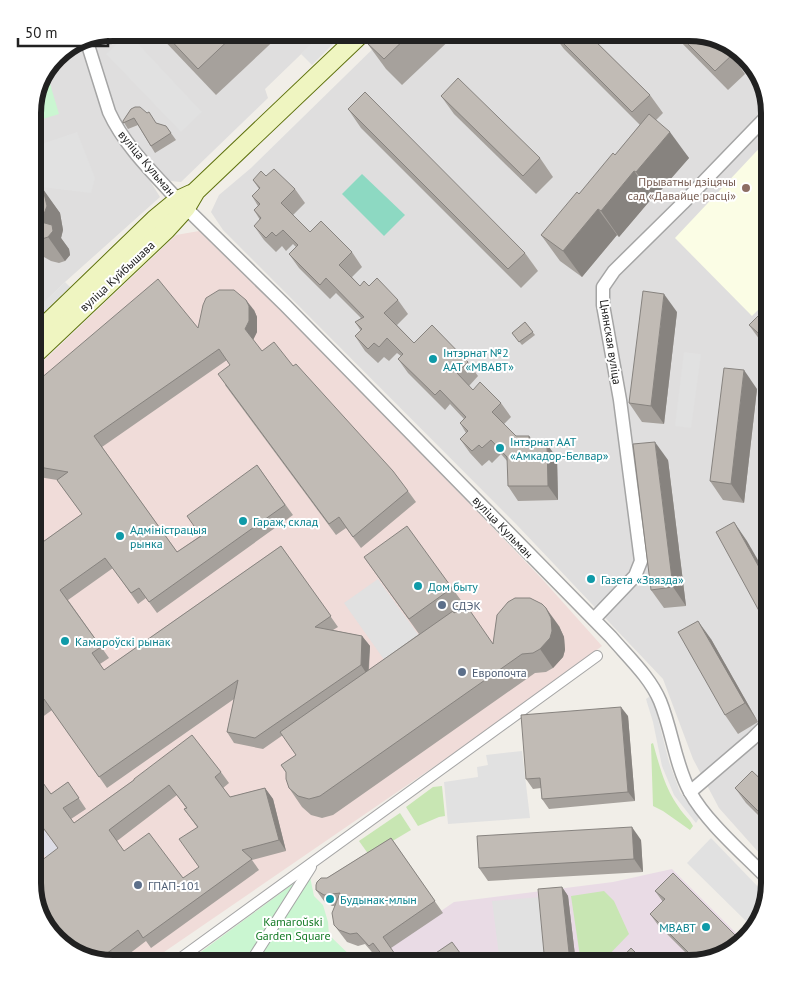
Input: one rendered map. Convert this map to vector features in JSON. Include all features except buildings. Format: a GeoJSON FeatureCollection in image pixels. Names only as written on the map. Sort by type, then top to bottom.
{"type":"FeatureCollection","features":[{"type":"Feature","properties":{"kind":"main road","name":"вуліца Куйбышава"},"geometry":{"type":"LineString","coordinates":[[41,329],[155,219],[182,204],[354,41]]}},
{"type":"Feature","properties":{"kind":"main road","name":"вуліца Куйбышава"},"geometry":{"type":"LineString","coordinates":[[41,348],[166,230],[182,204]]}},
{"type":"Feature","properties":{"kind":"street","name":"вуліца Кульман"},"geometry":{"type":"LineString","coordinates":[[88,46],[113,122],[136,152],[182,204],[286,305],[612,637],[654,689],[660,701],[681,770],[690,792],[715,824],[761,871]]}},
{"type":"Feature","properties":{"kind":"street","name":"Цнянская вуліца"},"geometry":{"type":"LineString","coordinates":[[594,619],[635,576],[641,561],[620,400],[603,305],[603,287],[614,271],[761,123]]}},
{"type":"Feature","properties":{"kind":"street"},"geometry":{"type":"LineString","coordinates":[[186,955],[597,656]]}},
{"type":"Feature","properties":{"kind":"street"},"geometry":{"type":"LineString","coordinates":[[690,792],[761,730]]}},
{"type":"Feature","properties":{"kind":"street"},"geometry":{"type":"LineString","coordinates":[[256,955],[315,862]]}},
{"type":"Feature","properties":{"kind":"shaded area"},"geometry":{"type":"Polygon","coordinates":[[[113,41],[315,41],[265,89],[268,98],[181,182],[170,181],[158,173],[112,114],[93,44],[113,41]]]}},
{"type":"Feature","properties":{"kind":"shaded area"},"geometry":{"type":"Polygon","coordinates":[[[120,41],[135,41],[202,112],[181,132],[106,54],[120,41]]]}},
{"type":"Feature","properties":{"kind":"shaded area"},"geometry":{"type":"Polygon","coordinates":[[[315,41],[336,41],[312,65],[301,54],[315,41]]]}},
{"type":"Feature","properties":{"kind":"shaded area"},"geometry":{"type":"Polygon","coordinates":[[[381,41],[694,41],[725,51],[736,59],[749,73],[757,90],[761,113],[761,855],[719,808],[693,759],[663,679],[516,524],[223,230],[211,212],[219,195],[251,168],[381,41]]]}},
{"type":"Feature","properties":{"kind":"shaded area"},"geometry":{"type":"Polygon","coordinates":[[[82,49],[107,123],[147,176],[160,197],[41,305],[41,108],[49,81],[56,69],[66,59],[82,49]]]}},
{"type":"Feature","properties":{"kind":"shaded area"},"geometry":{"type":"Polygon","coordinates":[[[77,132],[95,178],[91,193],[41,187],[41,144],[77,132]]]}},
{"type":"Feature","properties":{"kind":"shaded area","name":"Прыватны дзіцячы сад «Давайце расці»"},"geometry":{"type":"Polygon","coordinates":[[[761,147],[761,307],[752,316],[675,238],[761,147]]]}},
{"type":"Feature","properties":{"kind":"shaded area"},"geometry":{"type":"Polygon","coordinates":[[[199,231],[315,343],[543,580],[602,646],[524,705],[160,955],[113,955],[104,954],[42,892],[41,363],[176,235],[199,231]]]}},
{"type":"Feature","properties":{"kind":"shaded area"},"geometry":{"type":"Polygon","coordinates":[[[65,282],[72,289],[41,318],[41,305],[65,282]]]}},
{"type":"Feature","properties":{"kind":"shaded area"},"geometry":{"type":"Polygon","coordinates":[[[684,352],[701,354],[691,428],[675,426],[684,352]]]}},
{"type":"Feature","properties":{"kind":"shaded area"},"geometry":{"type":"Polygon","coordinates":[[[378,579],[420,637],[385,661],[344,603],[378,579]]]}},
{"type":"Feature","properties":{"kind":"shaded area"},"geometry":{"type":"Polygon","coordinates":[[[652,695],[669,762],[680,792],[699,818],[696,823],[674,795],[662,766],[646,699],[652,695]]]}},
{"type":"Feature","properties":{"kind":"shaded area"},"geometry":{"type":"Polygon","coordinates":[[[522,751],[530,818],[448,824],[444,782],[478,777],[477,767],[488,765],[486,755],[522,751]]]}},
{"type":"Feature","properties":{"kind":"shaded area"},"geometry":{"type":"Polygon","coordinates":[[[41,826],[66,859],[49,861],[41,850],[41,826]]]}},
{"type":"Feature","properties":{"kind":"shaded area"},"geometry":{"type":"Polygon","coordinates":[[[711,838],[760,889],[757,906],[749,924],[687,863],[711,838]]]}},
{"type":"Feature","properties":{"kind":"shaded area"},"geometry":{"type":"Polygon","coordinates":[[[672,869],[738,935],[729,943],[716,949],[689,955],[377,955],[454,902],[613,882],[672,869]]]}},
{"type":"Feature","properties":{"kind":"shaded area"},"geometry":{"type":"Polygon","coordinates":[[[541,897],[548,955],[499,955],[492,901],[541,897]]]}},
{"type":"Feature","properties":{"kind":"green space"},"geometry":{"type":"Polygon","coordinates":[[[49,81],[59,114],[41,120],[41,108],[49,81]]]}},
{"type":"Feature","properties":{"kind":"green space"},"geometry":{"type":"Polygon","coordinates":[[[362,174],[405,215],[384,236],[342,194],[362,174]]]}},
{"type":"Feature","properties":{"kind":"green space"},"geometry":{"type":"Polygon","coordinates":[[[653,743],[671,794],[693,826],[690,830],[653,806],[651,744],[653,743]]]}},
{"type":"Feature","properties":{"kind":"green space"},"geometry":{"type":"Polygon","coordinates":[[[442,786],[445,816],[418,826],[406,807],[433,787],[442,786]]]}},
{"type":"Feature","properties":{"kind":"green space"},"geometry":{"type":"Polygon","coordinates":[[[400,813],[411,830],[369,855],[359,841],[400,813]]]}},
{"type":"Feature","properties":{"kind":"green space","name":"Kamaroŭski Garden Square"},"geometry":{"type":"Polygon","coordinates":[[[309,872],[314,896],[323,905],[328,922],[329,935],[350,955],[197,955],[309,872]]]}},
{"type":"Feature","properties":{"kind":"green space"},"geometry":{"type":"Polygon","coordinates":[[[604,891],[614,901],[629,934],[609,955],[580,955],[571,896],[604,891]]]}},
{"type":"Feature","properties":{"kind":"place","name":"Прыватны дзіцячы сад «Давайце расці»"},"geometry":{"type":"Point","coordinates":[746,188]}},
{"type":"Feature","properties":{"kind":"place","name":"Інтэрнат №2 ААТ «МВАВТ»"},"geometry":{"type":"Point","coordinates":[433,359]}},
{"type":"Feature","properties":{"kind":"place","name":"Інтэрнат ААТ «Амкадор-Белвар»"},"geometry":{"type":"Point","coordinates":[500,448]}},
{"type":"Feature","properties":{"kind":"place","name":"Гараж, склад"},"geometry":{"type":"Point","coordinates":[243,521]}},
{"type":"Feature","properties":{"kind":"place","name":"Адміністрацыя рынка"},"geometry":{"type":"Point","coordinates":[120,536]}},
{"type":"Feature","properties":{"kind":"place","name":"Газета «Звязда»"},"geometry":{"type":"Point","coordinates":[591,579]}},
{"type":"Feature","properties":{"kind":"place","name":"Дом быту"},"geometry":{"type":"Point","coordinates":[418,586]}},
{"type":"Feature","properties":{"kind":"place","name":"СДЭК"},"geometry":{"type":"Point","coordinates":[442,605]}},
{"type":"Feature","properties":{"kind":"place","name":"Камароўскі рынак"},"geometry":{"type":"Point","coordinates":[65,641]}},
{"type":"Feature","properties":{"kind":"place","name":"Европочта"},"geometry":{"type":"Point","coordinates":[462,672]}},
{"type":"Feature","properties":{"kind":"place","name":"ГПАП-101"},"geometry":{"type":"Point","coordinates":[138,885]}},
{"type":"Feature","properties":{"kind":"place","name":"Будынак-млын"},"geometry":{"type":"Point","coordinates":[330,899]}},
{"type":"Feature","properties":{"kind":"place","name":"МВАВТ"},"geometry":{"type":"Point","coordinates":[706,927]}}]}
